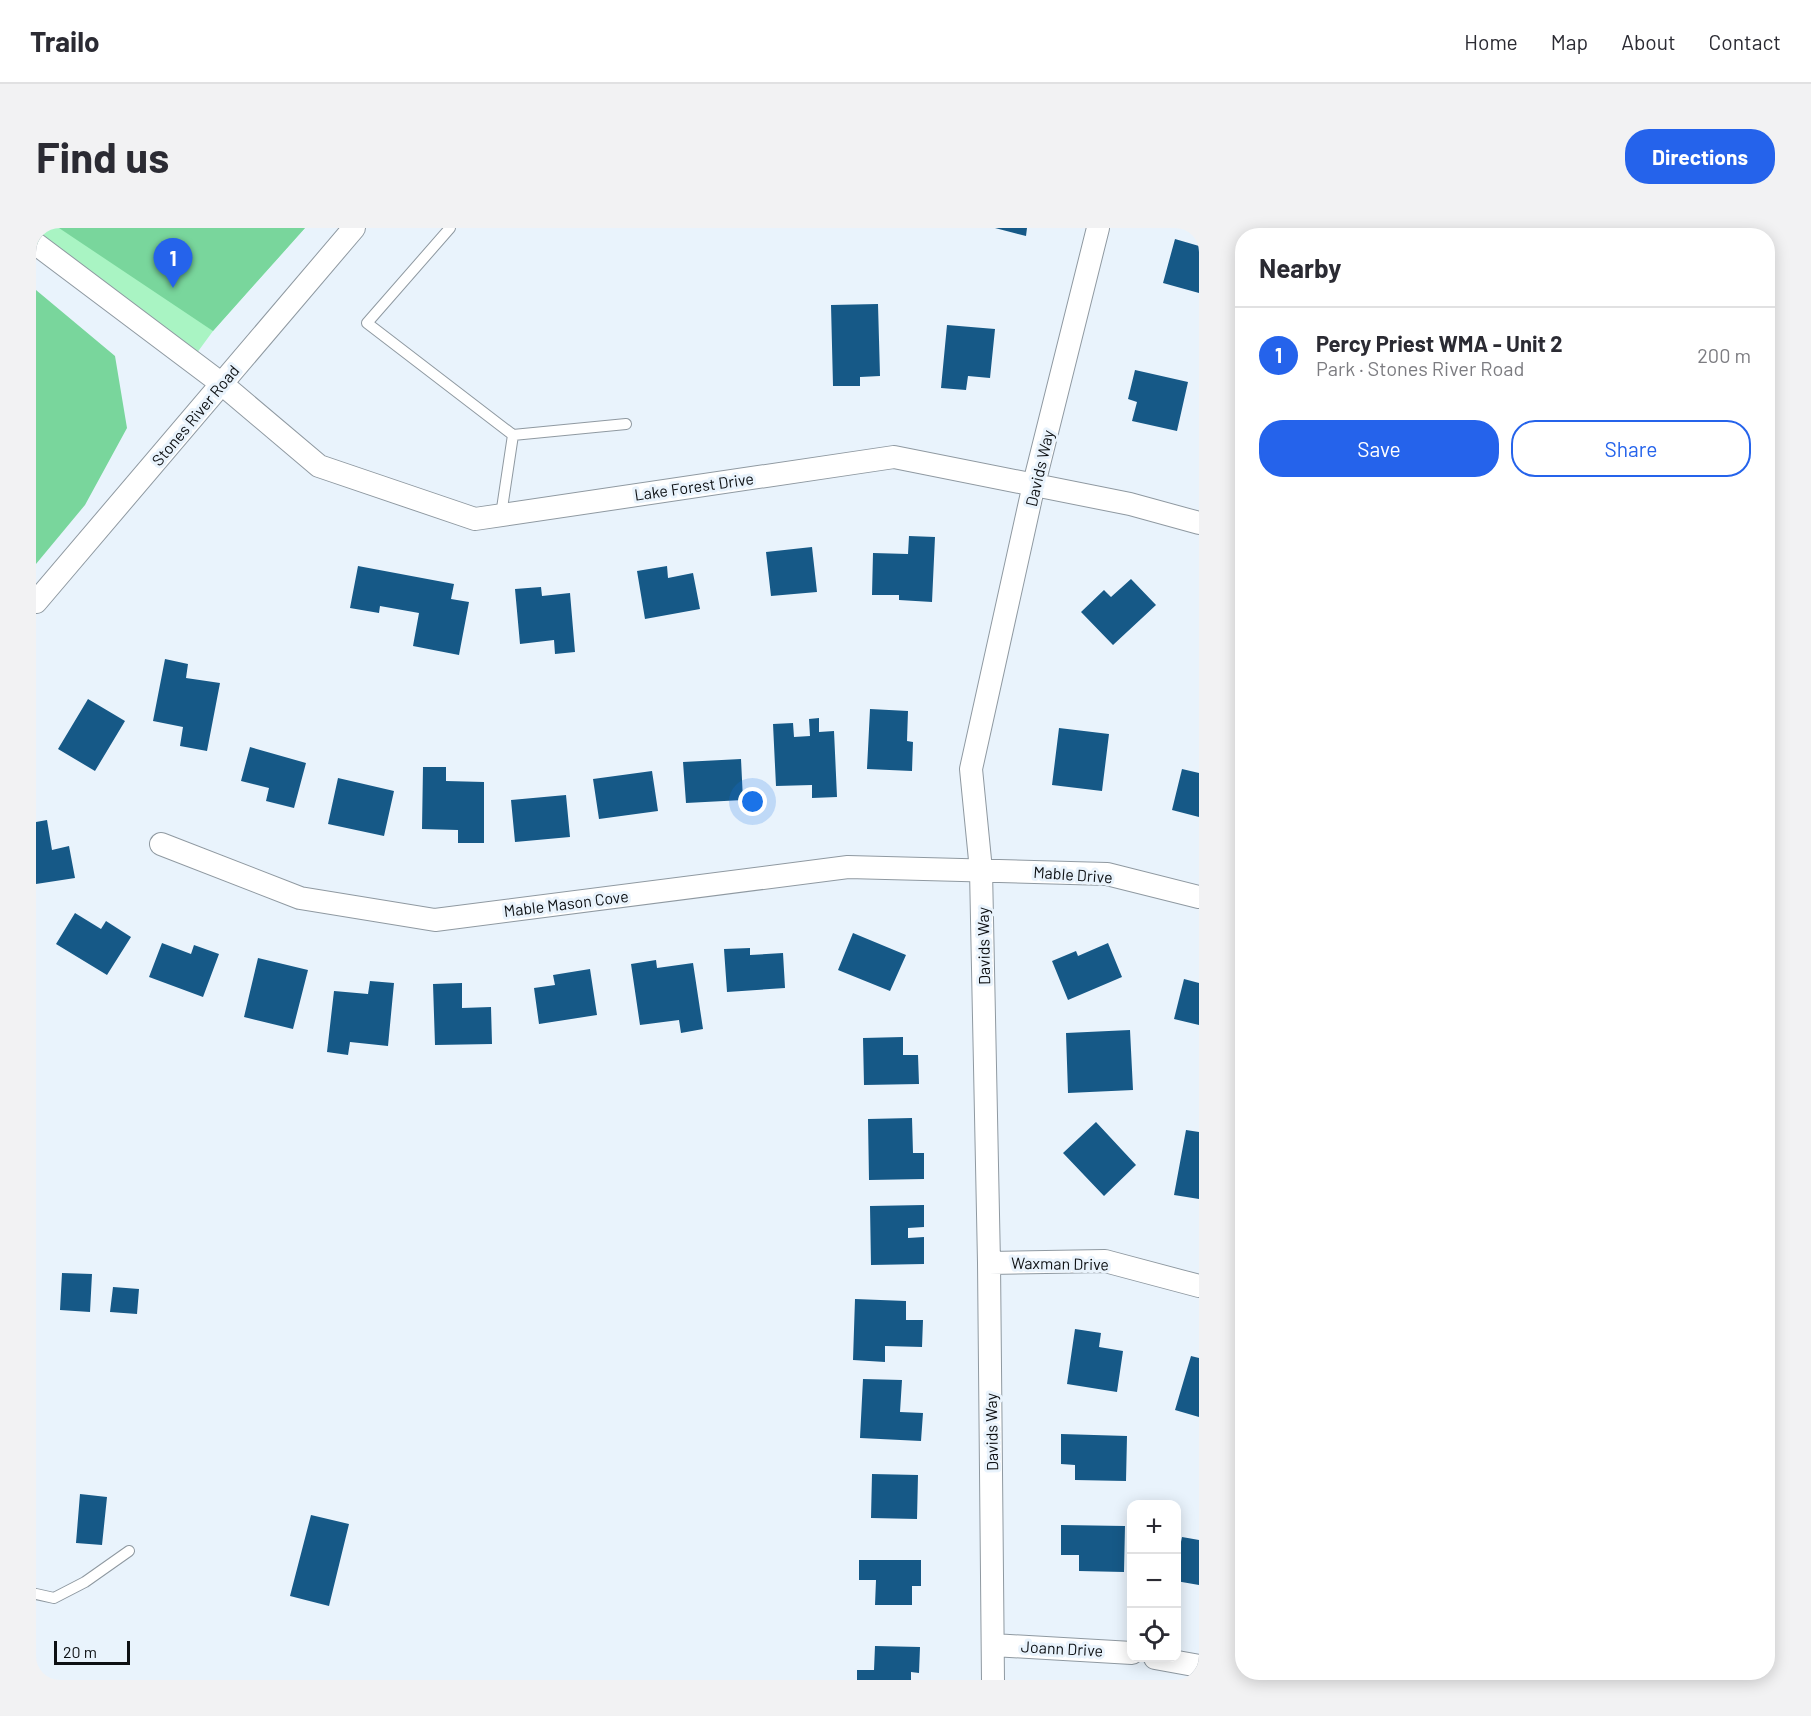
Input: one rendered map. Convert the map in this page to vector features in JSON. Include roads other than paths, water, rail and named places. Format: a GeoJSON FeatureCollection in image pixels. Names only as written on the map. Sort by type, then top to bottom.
{"type":"FeatureCollection","features":[{"type":"Feature","properties":{"kind":"street","name":"Stones River Road"},"geometry":{"type":"LineString","coordinates":[[36,602],[354,228]]}},
{"type":"Feature","properties":{"kind":"street","name":"Davids Way"},"geometry":{"type":"LineString","coordinates":[[993,1680],[989,1263],[981,870],[971,769],[1035,484],[1098,228]]}},
{"type":"Feature","properties":{"kind":"street","name":"Lake Forest Drive"},"geometry":{"type":"LineString","coordinates":[[36,244],[222,384],[319,466],[476,519],[894,457],[1130,504],[1199,523]]}},
{"type":"Feature","properties":{"kind":"street","name":"Mable Mason Cove"},"geometry":{"type":"LineString","coordinates":[[161,844],[300,898],[435,920],[848,867],[981,870]]}},
{"type":"Feature","properties":{"kind":"street","name":"Mable Drive"},"geometry":{"type":"LineString","coordinates":[[981,870],[1107,874],[1199,897]]}},
{"type":"Feature","properties":{"kind":"street","name":"Waxman Drive"},"geometry":{"type":"LineString","coordinates":[[989,1263],[1105,1261],[1199,1286]]}},
{"type":"Feature","properties":{"kind":"street","name":"Joann Drive"},"geometry":{"type":"LineString","coordinates":[[993,1645],[1127,1653]]}},
{"type":"Feature","properties":{"kind":"street"},"geometry":{"type":"LineString","coordinates":[[1177,1662],[1199,1666]]}},
{"type":"Feature","properties":{"kind":"lane"},"geometry":{"type":"LineString","coordinates":[[450,228],[367,323],[513,435],[626,424]]}},
{"type":"Feature","properties":{"kind":"lane"},"geometry":{"type":"LineString","coordinates":[[501,515],[513,435]]}},
{"type":"Feature","properties":{"kind":"lane"},"geometry":{"type":"LineString","coordinates":[[36,1594],[54,1598],[86,1582],[129,1551]]}},
{"type":"Feature","properties":{"kind":"place","name":"Percy Priest WMA - Unit 2"},"geometry":{"type":"Point","coordinates":[173,288]}}]}
